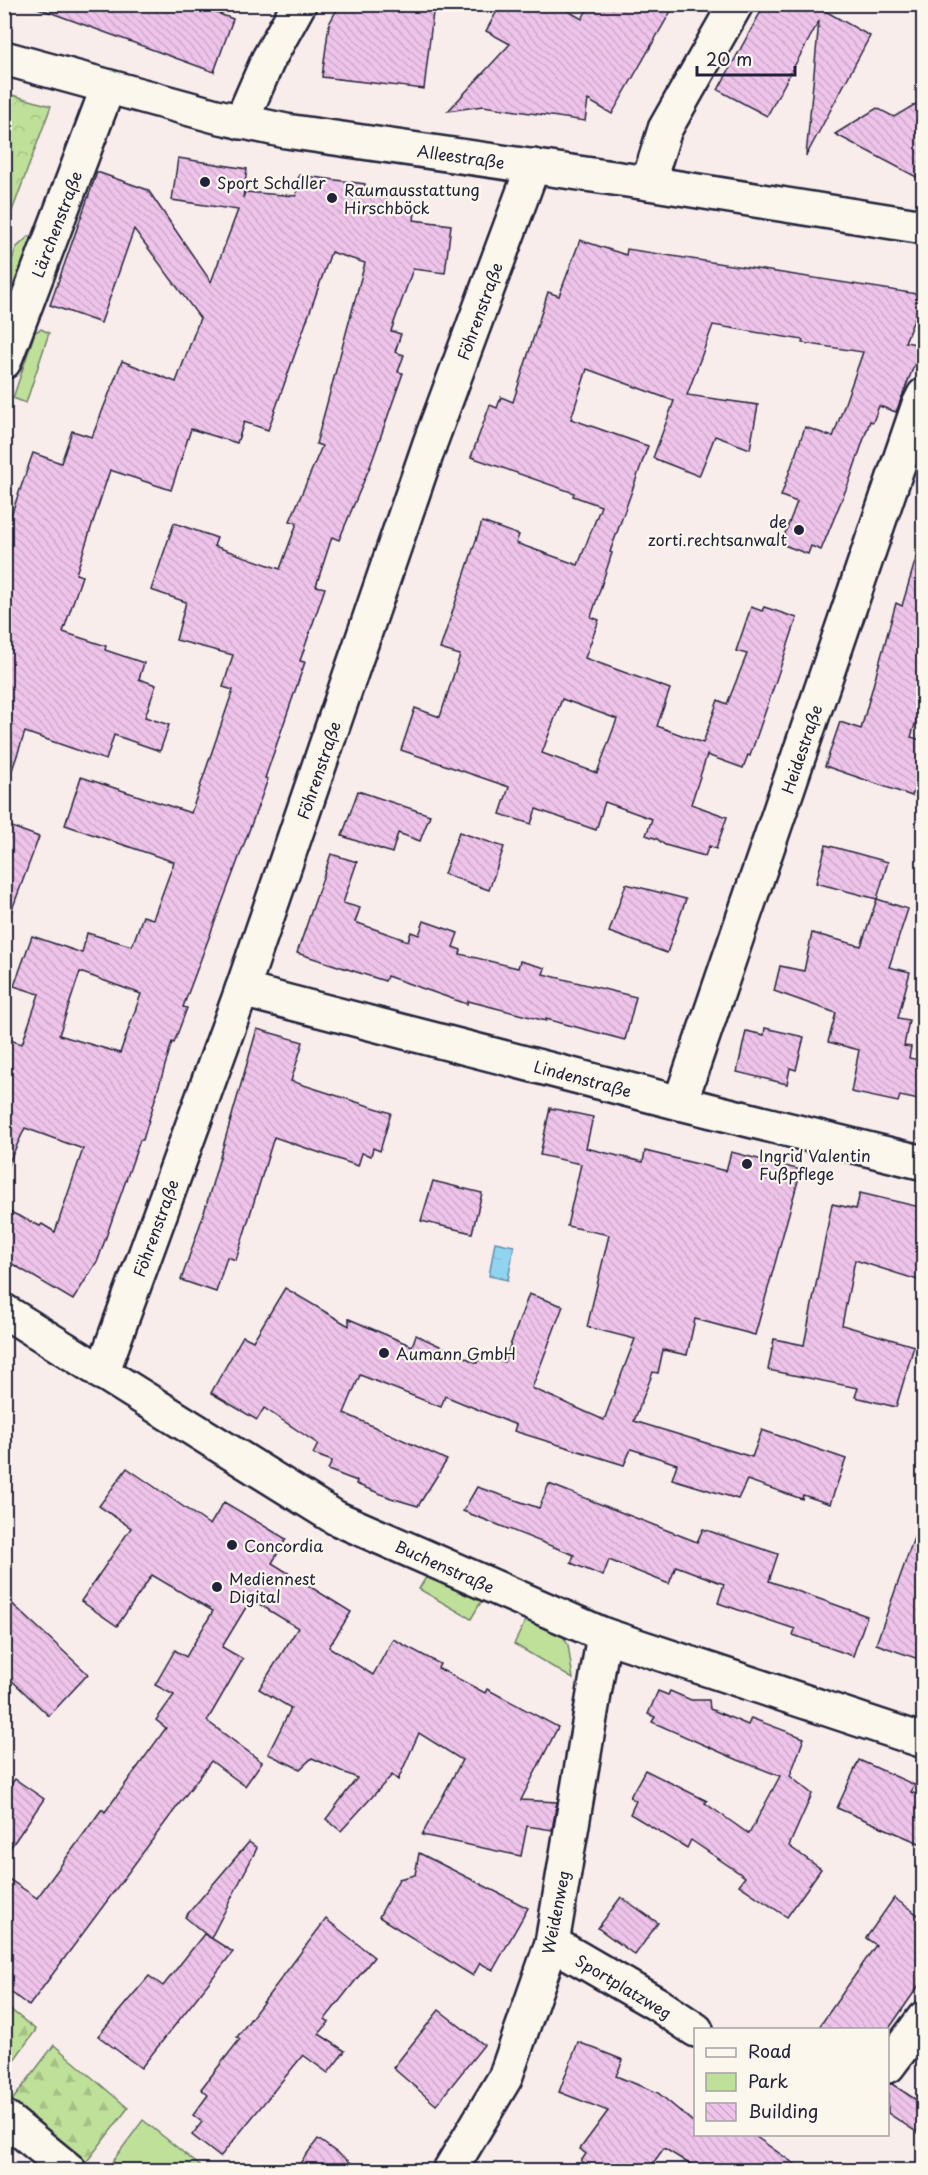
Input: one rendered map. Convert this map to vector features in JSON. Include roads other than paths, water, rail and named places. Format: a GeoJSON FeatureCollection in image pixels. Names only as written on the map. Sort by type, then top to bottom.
{"type":"FeatureCollection","features":[{"type":"Feature","properties":{"kind":"street"},"geometry":{"type":"LineString","coordinates":[[241,122],[268,60],[299,4]]}},
{"type":"Feature","properties":{"kind":"street"},"geometry":{"type":"LineString","coordinates":[[648,183],[665,129],[736,4]]}},
{"type":"Feature","properties":{"kind":"street","name":"Alleestraße"},"geometry":{"type":"LineString","coordinates":[[4,58],[241,122],[286,131],[648,183],[924,227]]}},
{"type":"Feature","properties":{"kind":"street","name":"Lärchenstraße"},"geometry":{"type":"LineString","coordinates":[[4,362],[108,87]]}},
{"type":"Feature","properties":{"kind":"street","name":"Föhrenstraße"},"geometry":{"type":"LineString","coordinates":[[102,1373],[242,990],[430,443],[533,166]]}},
{"type":"Feature","properties":{"kind":"street","name":"Heidestraße"},"geometry":{"type":"LineString","coordinates":[[680,1103],[924,395]]}},
{"type":"Feature","properties":{"kind":"street","name":"Lindenstraße"},"geometry":{"type":"LineString","coordinates":[[242,990],[680,1103],[924,1163]]}},
{"type":"Feature","properties":{"kind":"street","name":"Buchenstraße"},"geometry":{"type":"LineString","coordinates":[[4,1311],[336,1518],[604,1635],[924,1741]]}},
{"type":"Feature","properties":{"kind":"street","name":"Weidenweg"},"geometry":{"type":"LineString","coordinates":[[450,2170],[505,2078],[552,1943],[604,1635]]}},
{"type":"Feature","properties":{"kind":"street","name":"Sportplatzweg"},"geometry":{"type":"LineString","coordinates":[[552,1943],[657,2004],[694,2029]]}},
{"type":"Feature","properties":{"kind":"street"},"geometry":{"type":"LineString","coordinates":[[889,2065],[924,2018]]}},
{"type":"Feature","properties":{"kind":"street"},"geometry":{"type":"LineString","coordinates":[[4,2117],[69,2170]]}},
{"type":"Feature","properties":{"kind":"water"},"geometry":{"type":"Polygon","coordinates":[[[495,1242],[514,1246],[508,1280],[489,1276],[495,1242]]]}},
{"type":"Feature","properties":{"kind":"place","name":"Sport Schaller"},"geometry":{"type":"Point","coordinates":[205,182]}},
{"type":"Feature","properties":{"kind":"place","name":"Raumausstattung Hirschböck"},"geometry":{"type":"Point","coordinates":[332,198]}},
{"type":"Feature","properties":{"kind":"place","name":"de zorti.rechtsanwalt"},"geometry":{"type":"Point","coordinates":[799,530]}},
{"type":"Feature","properties":{"kind":"place","name":"Ingrid Valentin Fußpflege"},"geometry":{"type":"Point","coordinates":[747,1164]}},
{"type":"Feature","properties":{"kind":"place","name":"Aumann GmbH"},"geometry":{"type":"Point","coordinates":[384,1353]}},
{"type":"Feature","properties":{"kind":"place","name":"Concordia"},"geometry":{"type":"Point","coordinates":[232,1545]}},
{"type":"Feature","properties":{"kind":"place","name":"Mediennest Digital"},"geometry":{"type":"Point","coordinates":[217,1587]}}]}
